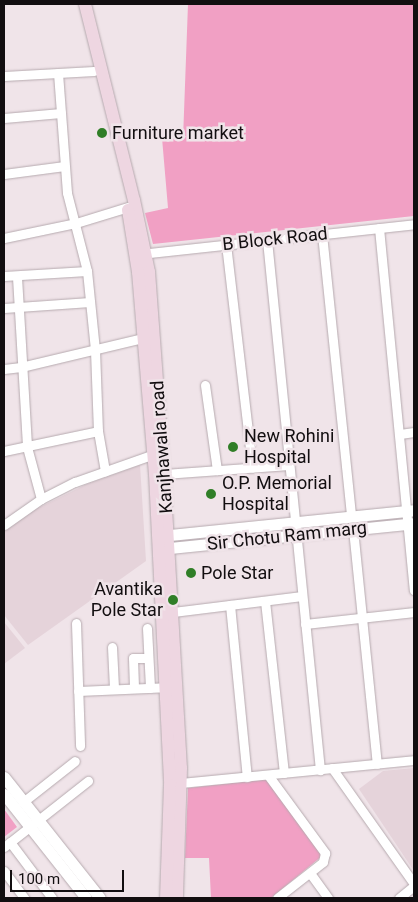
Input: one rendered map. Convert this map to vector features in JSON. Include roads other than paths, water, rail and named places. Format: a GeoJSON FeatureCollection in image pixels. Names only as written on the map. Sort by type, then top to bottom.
{"type":"FeatureCollection","features":[{"type":"Feature","properties":{"kind":"main road","name":"Kanjhawala road"},"geometry":{"type":"LineString","coordinates":[[76,4],[140,254],[149,272],[149,336],[154,454],[173,612],[166,898]]}},
{"type":"Feature","properties":{"kind":"main road","name":"Kanjhawala road"},"geometry":{"type":"LineString","coordinates":[[85,4],[134,200],[140,254]]}},
{"type":"Feature","properties":{"kind":"main road","name":"Kanjhawala road"},"geometry":{"type":"LineString","coordinates":[[149,336],[164,474],[164,542],[171,687],[180,783],[177,898]]}},
{"type":"Feature","properties":{"kind":"street"},"geometry":{"type":"LineString","coordinates":[[4,76],[94,71]]}},
{"type":"Feature","properties":{"kind":"street"},"geometry":{"type":"LineString","coordinates":[[58,73],[67,193],[87,271],[95,350],[98,431],[106,471]]}},
{"type":"Feature","properties":{"kind":"street"},"geometry":{"type":"LineString","coordinates":[[4,118],[60,113]]}},
{"type":"Feature","properties":{"kind":"street"},"geometry":{"type":"LineString","coordinates":[[4,174],[64,166]]}},
{"type":"Feature","properties":{"kind":"street"},"geometry":{"type":"LineString","coordinates":[[4,238],[76,223],[128,207]]}},
{"type":"Feature","properties":{"kind":"street","name":"B Block Road"},"geometry":{"type":"LineString","coordinates":[[140,254],[414,224]]}},
{"type":"Feature","properties":{"kind":"street"},"geometry":{"type":"LineString","coordinates":[[379,228],[400,434],[411,510],[414,590]]}},
{"type":"Feature","properties":{"kind":"street"},"geometry":{"type":"LineString","coordinates":[[322,234],[351,516]]}},
{"type":"Feature","properties":{"kind":"street"},"geometry":{"type":"LineString","coordinates":[[267,240],[320,770]]}},
{"type":"Feature","properties":{"kind":"street"},"geometry":{"type":"LineString","coordinates":[[226,244],[252,467]]}},
{"type":"Feature","properties":{"kind":"street"},"geometry":{"type":"LineString","coordinates":[[4,276],[17,277],[87,271]]}},
{"type":"Feature","properties":{"kind":"street"},"geometry":{"type":"LineString","coordinates":[[17,277],[17,307],[28,447],[41,499]]}},
{"type":"Feature","properties":{"kind":"street"},"geometry":{"type":"LineString","coordinates":[[4,308],[90,302]]}},
{"type":"Feature","properties":{"kind":"street"},"geometry":{"type":"LineString","coordinates":[[4,368],[21,367],[149,336]]}},
{"type":"Feature","properties":{"kind":"street"},"geometry":{"type":"LineString","coordinates":[[205,385],[217,470]]}},
{"type":"Feature","properties":{"kind":"street"},"geometry":{"type":"LineString","coordinates":[[4,451],[98,431]]}},
{"type":"Feature","properties":{"kind":"street"},"geometry":{"type":"LineString","coordinates":[[400,434],[414,432]]}},
{"type":"Feature","properties":{"kind":"street"},"geometry":{"type":"LineString","coordinates":[[4,524],[41,499],[106,471],[154,454]]}},
{"type":"Feature","properties":{"kind":"street"},"geometry":{"type":"LineString","coordinates":[[164,474],[289,465]]}},
{"type":"Feature","properties":{"kind":"street","name":"Sir Chotu Ram marg"},"geometry":{"type":"LineString","coordinates":[[164,542],[295,522],[411,510]]}},
{"type":"Feature","properties":{"kind":"street","name":"Sir Chotu Ram marg"},"geometry":{"type":"LineString","coordinates":[[164,542],[296,535],[411,524]]}},
{"type":"Feature","properties":{"kind":"street"},"geometry":{"type":"LineString","coordinates":[[353,529],[377,764]]}},
{"type":"Feature","properties":{"kind":"street"},"geometry":{"type":"LineString","coordinates":[[173,612],[302,596]]}},
{"type":"Feature","properties":{"kind":"street"},"geometry":{"type":"LineString","coordinates":[[265,600],[284,773]]}},
{"type":"Feature","properties":{"kind":"street"},"geometry":{"type":"LineString","coordinates":[[230,605],[247,777]]}},
{"type":"Feature","properties":{"kind":"street"},"geometry":{"type":"LineString","coordinates":[[305,624],[414,612]]}},
{"type":"Feature","properties":{"kind":"street"},"geometry":{"type":"LineString","coordinates":[[76,623],[80,746]]}},
{"type":"Feature","properties":{"kind":"street"},"geometry":{"type":"LineString","coordinates":[[147,628],[150,688]]}},
{"type":"Feature","properties":{"kind":"street"},"geometry":{"type":"LineString","coordinates":[[112,648],[114,688]]}},
{"type":"Feature","properties":{"kind":"street"},"geometry":{"type":"LineString","coordinates":[[134,687],[133,658],[148,658]]}},
{"type":"Feature","properties":{"kind":"street"},"geometry":{"type":"LineString","coordinates":[[78,691],[134,687],[171,687]]}},
{"type":"Feature","properties":{"kind":"street"},"geometry":{"type":"LineString","coordinates":[[180,783],[414,760]]}},
{"type":"Feature","properties":{"kind":"street"},"geometry":{"type":"LineString","coordinates":[[23,802],[75,761]]}},
{"type":"Feature","properties":{"kind":"street"},"geometry":{"type":"LineString","coordinates":[[332,768],[414,885],[399,898]]}},
{"type":"Feature","properties":{"kind":"street"},"geometry":{"type":"LineString","coordinates":[[268,775],[325,853],[323,862],[277,898]]}},
{"type":"Feature","properties":{"kind":"street"},"geometry":{"type":"LineString","coordinates":[[52,898],[7,844],[88,781]]}},
{"type":"Feature","properties":{"kind":"street"},"geometry":{"type":"LineString","coordinates":[[6,787],[23,802],[33,824],[100,898]]}},
{"type":"Feature","properties":{"kind":"street"},"geometry":{"type":"LineString","coordinates":[[6,787],[86,898]]}},
{"type":"Feature","properties":{"kind":"street"},"geometry":{"type":"LineString","coordinates":[[4,871],[24,898]]}},
{"type":"Feature","properties":{"kind":"street"},"geometry":{"type":"LineString","coordinates":[[310,873],[328,898]]}},
{"type":"Feature","properties":{"kind":"place","name":"Furniture market"},"geometry":{"type":"Point","coordinates":[102,133]}},
{"type":"Feature","properties":{"kind":"place","name":"New Rohini Hospital"},"geometry":{"type":"Point","coordinates":[233,447]}},
{"type":"Feature","properties":{"kind":"place","name":"O.P. Memorial Hospital"},"geometry":{"type":"Point","coordinates":[211,494]}},
{"type":"Feature","properties":{"kind":"place","name":"Pole Star"},"geometry":{"type":"Point","coordinates":[191,573]}},
{"type":"Feature","properties":{"kind":"place","name":"Avantika Pole Star"},"geometry":{"type":"Point","coordinates":[173,600]}}]}
